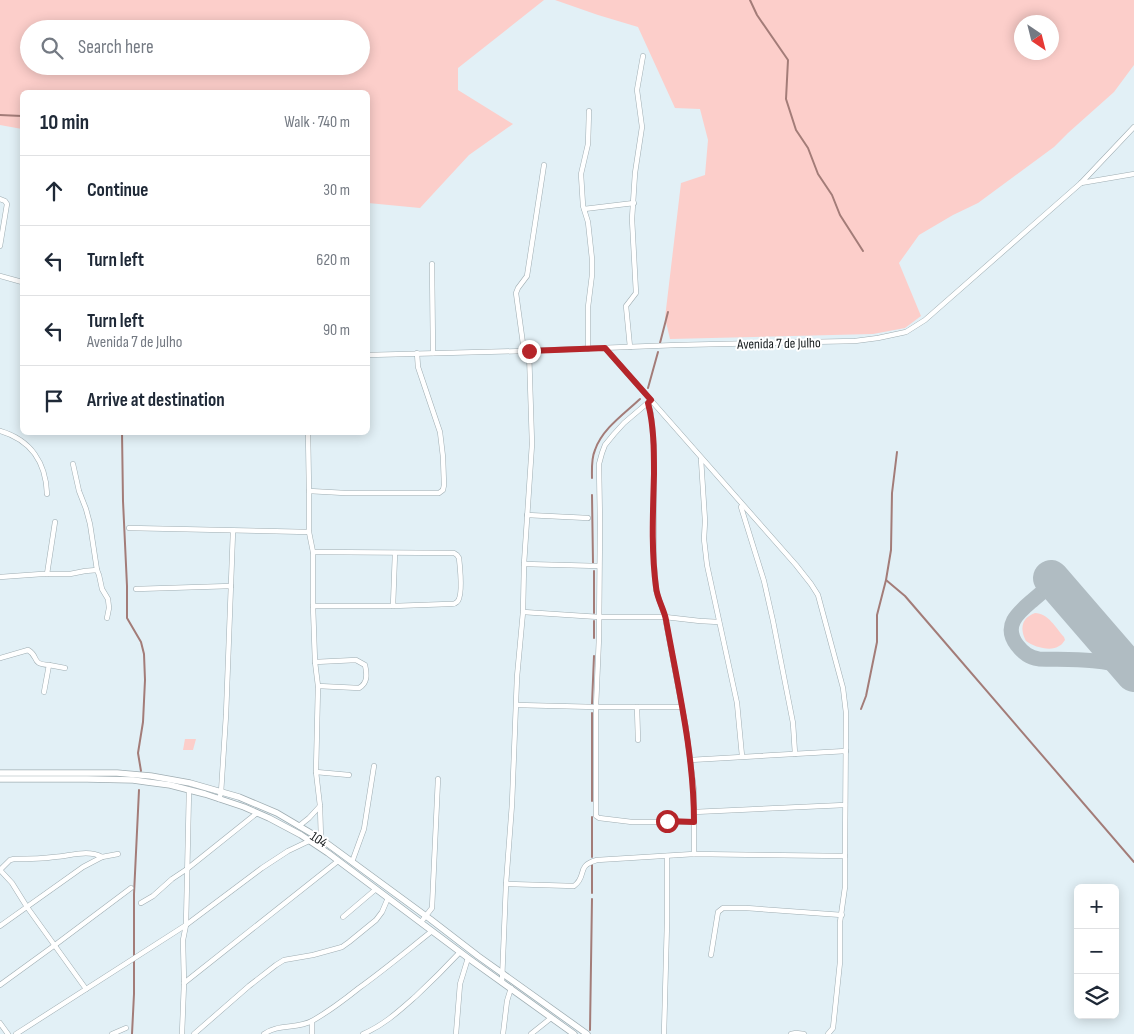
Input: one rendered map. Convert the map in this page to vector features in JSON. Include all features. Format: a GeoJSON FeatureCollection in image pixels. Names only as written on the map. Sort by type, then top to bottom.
{"type":"FeatureCollection","features":[{"type":"Feature","properties":{"kind":"street"},"geometry":{"type":"LineString","coordinates":[[630,347],[625,311],[626,304],[634,297],[636,292],[632,219],[635,173],[642,127],[636,90],[643,56]]}},
{"type":"Feature","properties":{"kind":"street"},"geometry":{"type":"LineString","coordinates":[[588,349],[588,307],[592,259],[588,222],[584,209],[582,174],[588,144],[589,111]]}},
{"type":"Feature","properties":{"kind":"street","name":"Avenida 7 de Julho"},"geometry":{"type":"LineString","coordinates":[[370,354],[855,341],[906,332],[925,320],[1081,183],[1134,127]]}},
{"type":"Feature","properties":{"kind":"street"},"geometry":{"type":"LineString","coordinates":[[502,982],[517,676],[523,612],[524,564],[532,444],[526,351],[516,293],[527,276],[544,166]]}},
{"type":"Feature","properties":{"kind":"street"},"geometry":{"type":"LineString","coordinates":[[1081,183],[1134,174]]}},
{"type":"Feature","properties":{"kind":"street"},"geometry":{"type":"LineString","coordinates":[[0,199],[5,200],[7,204],[0,246]]}},
{"type":"Feature","properties":{"kind":"street"},"geometry":{"type":"LineString","coordinates":[[584,209],[634,203]]}},
{"type":"Feature","properties":{"kind":"street"},"geometry":{"type":"LineString","coordinates":[[432,264],[433,353]]}},
{"type":"Feature","properties":{"kind":"street"},"geometry":{"type":"LineString","coordinates":[[0,276],[20,281]]}},
{"type":"Feature","properties":{"kind":"street"},"geometry":{"type":"LineString","coordinates":[[605,348],[649,401],[796,565],[818,595],[843,688],[846,713],[845,886],[840,922],[840,962],[836,1006],[833,1028],[828,1034]]}},
{"type":"Feature","properties":{"kind":"street"},"geometry":{"type":"LineString","coordinates":[[309,491],[346,494],[439,493],[443,490],[442,437],[418,367],[417,353]]}},
{"type":"Feature","properties":{"kind":"street"},"geometry":{"type":"LineString","coordinates":[[649,401],[624,423],[605,445],[599,464],[600,524],[596,816],[632,822],[694,822]]}},
{"type":"Feature","properties":{"kind":"street"},"geometry":{"type":"LineString","coordinates":[[649,401],[654,448],[653,510],[656,590],[665,617],[690,760],[694,790],[694,854]]}},
{"type":"Feature","properties":{"kind":"street"},"geometry":{"type":"LineString","coordinates":[[0,432],[14,436],[32,450],[42,469],[47,484],[47,494]]}},
{"type":"Feature","properties":{"kind":"street"},"geometry":{"type":"LineString","coordinates":[[308,435],[309,532],[313,552],[315,662],[318,686],[316,772],[321,839],[316,845]]}},
{"type":"Feature","properties":{"kind":"street"},"geometry":{"type":"LineString","coordinates":[[701,458],[705,521],[704,539],[707,564],[736,703],[742,756]]}},
{"type":"Feature","properties":{"kind":"street"},"geometry":{"type":"LineString","coordinates":[[73,464],[78,491],[90,524],[97,570],[102,589],[108,599],[107,618]]}},
{"type":"Feature","properties":{"kind":"street"},"geometry":{"type":"LineString","coordinates":[[740,503],[764,581],[793,723],[796,754]]}},
{"type":"Feature","properties":{"kind":"street"},"geometry":{"type":"LineString","coordinates":[[527,515],[588,518]]}},
{"type":"Feature","properties":{"kind":"street"},"geometry":{"type":"LineString","coordinates":[[46,574],[55,522]]}},
{"type":"Feature","properties":{"kind":"street"},"geometry":{"type":"LineString","coordinates":[[129,528],[309,532]]}},
{"type":"Feature","properties":{"kind":"street"},"geometry":{"type":"LineString","coordinates":[[220,796],[226,715],[233,531]]}},
{"type":"Feature","properties":{"kind":"street"},"geometry":{"type":"LineString","coordinates":[[313,552],[454,553],[457,555],[460,563],[460,595],[458,601],[454,604],[313,606]]}},
{"type":"Feature","properties":{"kind":"street"},"geometry":{"type":"LineString","coordinates":[[394,606],[395,552]]}},
{"type":"Feature","properties":{"kind":"street"},"geometry":{"type":"LineString","coordinates":[[524,564],[599,566]]}},
{"type":"Feature","properties":{"kind":"street"},"geometry":{"type":"LineString","coordinates":[[0,577],[70,574],[97,570]]}},
{"type":"Feature","properties":{"kind":"street"},"geometry":{"type":"LineString","coordinates":[[136,589],[231,586]]}},
{"type":"Feature","properties":{"kind":"street"},"geometry":{"type":"LineString","coordinates":[[523,612],[599,617],[665,617],[719,622]]}},
{"type":"Feature","properties":{"kind":"street"},"geometry":{"type":"LineString","coordinates":[[0,658],[28,650],[40,664],[65,668]]}},
{"type":"Feature","properties":{"kind":"street"},"geometry":{"type":"LineString","coordinates":[[315,662],[356,660],[365,665],[366,671],[365,682],[359,688],[318,686]]}},
{"type":"Feature","properties":{"kind":"street"},"geometry":{"type":"LineString","coordinates":[[44,692],[49,665]]}},
{"type":"Feature","properties":{"kind":"street"},"geometry":{"type":"LineString","coordinates":[[516,705],[682,707]]}},
{"type":"Feature","properties":{"kind":"street"},"geometry":{"type":"LineString","coordinates":[[637,707],[638,740]]}},
{"type":"Feature","properties":{"kind":"street"},"geometry":{"type":"LineString","coordinates":[[690,760],[846,751]]}},
{"type":"Feature","properties":{"kind":"street"},"geometry":{"type":"LineString","coordinates":[[352,862],[364,829],[374,766]]}},
{"type":"Feature","properties":{"kind":"street"},"geometry":{"type":"LineString","coordinates":[[316,772],[349,775]]}},
{"type":"Feature","properties":{"kind":"street","name":"104"},"geometry":{"type":"LineString","coordinates":[[0,773],[138,778],[150,776],[190,783],[220,796],[258,805],[277,813],[321,839],[478,956],[587,1034]]}},
{"type":"Feature","properties":{"kind":"street"},"geometry":{"type":"LineString","coordinates":[[0,779],[97,776]]}},
{"type":"Feature","properties":{"kind":"street"},"geometry":{"type":"LineString","coordinates":[[138,778],[220,796],[286,827],[316,845],[574,1034]]}},
{"type":"Feature","properties":{"kind":"street"},"geometry":{"type":"LineString","coordinates":[[421,922],[432,908],[438,779]]}},
{"type":"Feature","properties":{"kind":"street"},"geometry":{"type":"LineString","coordinates":[[182,1034],[183,940],[186,925],[189,790]]}},
{"type":"Feature","properties":{"kind":"street"},"geometry":{"type":"LineString","coordinates":[[694,812],[845,805]]}},
{"type":"Feature","properties":{"kind":"street"},"geometry":{"type":"LineString","coordinates":[[299,826],[310,818],[320,806]]}},
{"type":"Feature","properties":{"kind":"street"},"geometry":{"type":"LineString","coordinates":[[142,903],[154,896],[172,879],[257,813]]}},
{"type":"Feature","properties":{"kind":"street"},"geometry":{"type":"LineString","coordinates":[[16,1034],[186,925],[262,868],[288,851],[309,841]]}},
{"type":"Feature","properties":{"kind":"street"},"geometry":{"type":"LineString","coordinates":[[86,990],[12,882],[0,870],[10,860],[14,859],[93,854],[102,857]]}},
{"type":"Feature","properties":{"kind":"street"},"geometry":{"type":"LineString","coordinates":[[0,926],[83,867],[102,857],[118,854]]}},
{"type":"Feature","properties":{"kind":"street"},"geometry":{"type":"LineString","coordinates":[[506,884],[574,886],[578,883],[585,866],[589,862],[597,860],[694,854],[844,856]]}},
{"type":"Feature","properties":{"kind":"street"},"geometry":{"type":"LineString","coordinates":[[664,1034],[667,856]]}},
{"type":"Feature","properties":{"kind":"street"},"geometry":{"type":"LineString","coordinates":[[184,983],[338,861]]}},
{"type":"Feature","properties":{"kind":"street"},"geometry":{"type":"LineString","coordinates":[[0,984],[131,888]]}},
{"type":"Feature","properties":{"kind":"street"},"geometry":{"type":"LineString","coordinates":[[342,917],[376,889]]}},
{"type":"Feature","properties":{"kind":"street"},"geometry":{"type":"LineString","coordinates":[[194,1034],[249,986],[284,960],[314,955],[342,947],[376,920],[388,898]]}},
{"type":"Feature","properties":{"kind":"street"},"geometry":{"type":"LineString","coordinates":[[711,954],[718,912],[723,908],[842,915]]}},
{"type":"Feature","properties":{"kind":"street"},"geometry":{"type":"LineString","coordinates":[[264,1034],[272,1030],[306,1024],[312,1021],[342,1001],[432,931]]}},
{"type":"Feature","properties":{"kind":"street"},"geometry":{"type":"LineString","coordinates":[[363,1034],[374,1030],[396,1014],[447,967],[460,952]]}},
{"type":"Feature","properties":{"kind":"street"},"geometry":{"type":"LineString","coordinates":[[456,1034],[460,984],[468,958]]}},
{"type":"Feature","properties":{"kind":"street"},"geometry":{"type":"LineString","coordinates":[[503,1034],[510,988]]}},
{"type":"Feature","properties":{"kind":"street"},"geometry":{"type":"LineString","coordinates":[[531,1034],[551,1018]]}},
{"type":"Feature","properties":{"kind":"street"},"geometry":{"type":"LineString","coordinates":[[312,1021],[312,1034]]}},
{"type":"Feature","properties":{"kind":"street"},"geometry":{"type":"LineString","coordinates":[[0,1023],[8,1034]]}},
{"type":"Feature","properties":{"kind":"street"},"geometry":{"type":"LineString","coordinates":[[112,1034],[126,1028]]}},
{"type":"Feature","properties":{"kind":"street"},"geometry":{"type":"LineString","coordinates":[[792,1034],[804,1034]]}},
{"type":"Feature","properties":{"kind":"shaded area"},"geometry":{"type":"Polygon","coordinates":[[[0,0],[544,0],[458,68],[458,90],[513,124],[469,155],[420,208],[370,203],[370,90],[20,90],[20,129],[0,125],[0,0]]]}},
{"type":"Feature","properties":{"kind":"shaded area"},"geometry":{"type":"Polygon","coordinates":[[[555,0],[1134,0],[1134,65],[1114,92],[1054,147],[978,203],[919,235],[899,263],[921,316],[905,328],[873,334],[670,339],[665,318],[681,183],[705,175],[708,140],[700,109],[675,108],[638,27],[555,0]]]}},
{"type":"Feature","properties":{"kind":"shaded area"},"geometry":{"type":"Polygon","coordinates":[[[1035,613],[1044,615],[1055,625],[1065,640],[1061,645],[1056,648],[1047,649],[1026,641],[1023,624],[1030,615],[1035,613]]]}},
{"type":"Feature","properties":{"kind":"shaded area"},"geometry":{"type":"Polygon","coordinates":[[[185,739],[196,739],[193,750],[183,750],[185,739]]]}},
{"type":"Feature","properties":{"kind":"waterway"},"geometry":{"type":"LineString","coordinates":[[750,0],[757,15],[788,60],[786,99],[796,130],[808,148],[818,174],[832,195],[840,215],[863,251]]}},
{"type":"Feature","properties":{"kind":"waterway"},"geometry":{"type":"LineString","coordinates":[[0,115],[20,116]]}},
{"type":"Feature","properties":{"kind":"waterway"},"geometry":{"type":"LineString","coordinates":[[660,343],[668,312]]}},
{"type":"Feature","properties":{"kind":"waterway"},"geometry":{"type":"LineString","coordinates":[[648,388],[658,352]]}},
{"type":"Feature","properties":{"kind":"waterway"},"geometry":{"type":"LineString","coordinates":[[592,478],[593,457],[598,442],[614,422],[640,399]]}},
{"type":"Feature","properties":{"kind":"waterway"},"geometry":{"type":"LineString","coordinates":[[122,435],[127,618],[141,642],[144,654],[143,722],[138,753],[141,771]]}},
{"type":"Feature","properties":{"kind":"waterway"},"geometry":{"type":"LineString","coordinates":[[861,709],[866,696],[877,642],[877,615],[891,550],[892,493],[897,452]]}},
{"type":"Feature","properties":{"kind":"waterway"},"geometry":{"type":"LineString","coordinates":[[592,495],[593,563]]}},
{"type":"Feature","properties":{"kind":"waterway"},"geometry":{"type":"LineString","coordinates":[[594,571],[594,613]]}},
{"type":"Feature","properties":{"kind":"waterway"},"geometry":{"type":"LineString","coordinates":[[886,580],[905,596],[1134,862]]}},
{"type":"Feature","properties":{"kind":"waterway"},"geometry":{"type":"LineString","coordinates":[[594,621],[594,638]]}},
{"type":"Feature","properties":{"kind":"waterway"},"geometry":{"type":"LineString","coordinates":[[592,704],[594,656]]}},
{"type":"Feature","properties":{"kind":"waterway"},"geometry":{"type":"LineString","coordinates":[[592,713],[592,801]]}},
{"type":"Feature","properties":{"kind":"waterway"},"geometry":{"type":"LineString","coordinates":[[132,1034],[134,894],[139,790]]}},
{"type":"Feature","properties":{"kind":"waterway"},"geometry":{"type":"LineString","coordinates":[[592,817],[592,857]]}},
{"type":"Feature","properties":{"kind":"waterway"},"geometry":{"type":"LineString","coordinates":[[592,865],[592,893]]}},
{"type":"Feature","properties":{"kind":"waterway"},"geometry":{"type":"LineString","coordinates":[[590,1030],[592,899]]}},
{"type":"Feature","properties":{"kind":"taxiway"},"geometry":{"type":"LineString","coordinates":[[1054,582],[1022,609],[1014,620],[1011,631],[1017,645],[1027,655],[1039,659],[1095,661],[1128,668]]}},
{"type":"Feature","properties":{"kind":"runway"},"geometry":{"type":"LineString","coordinates":[[1051,578],[1134,674]]}},
{"type":"Feature","properties":{"kind":"route"},"geometry":{"type":"LineString","coordinates":[[529,351],[605,348],[651,400],[648,403],[651,414],[654,448],[653,510],[656,590],[665,617],[682,707],[694,790],[694,822],[667,821]]}}]}
